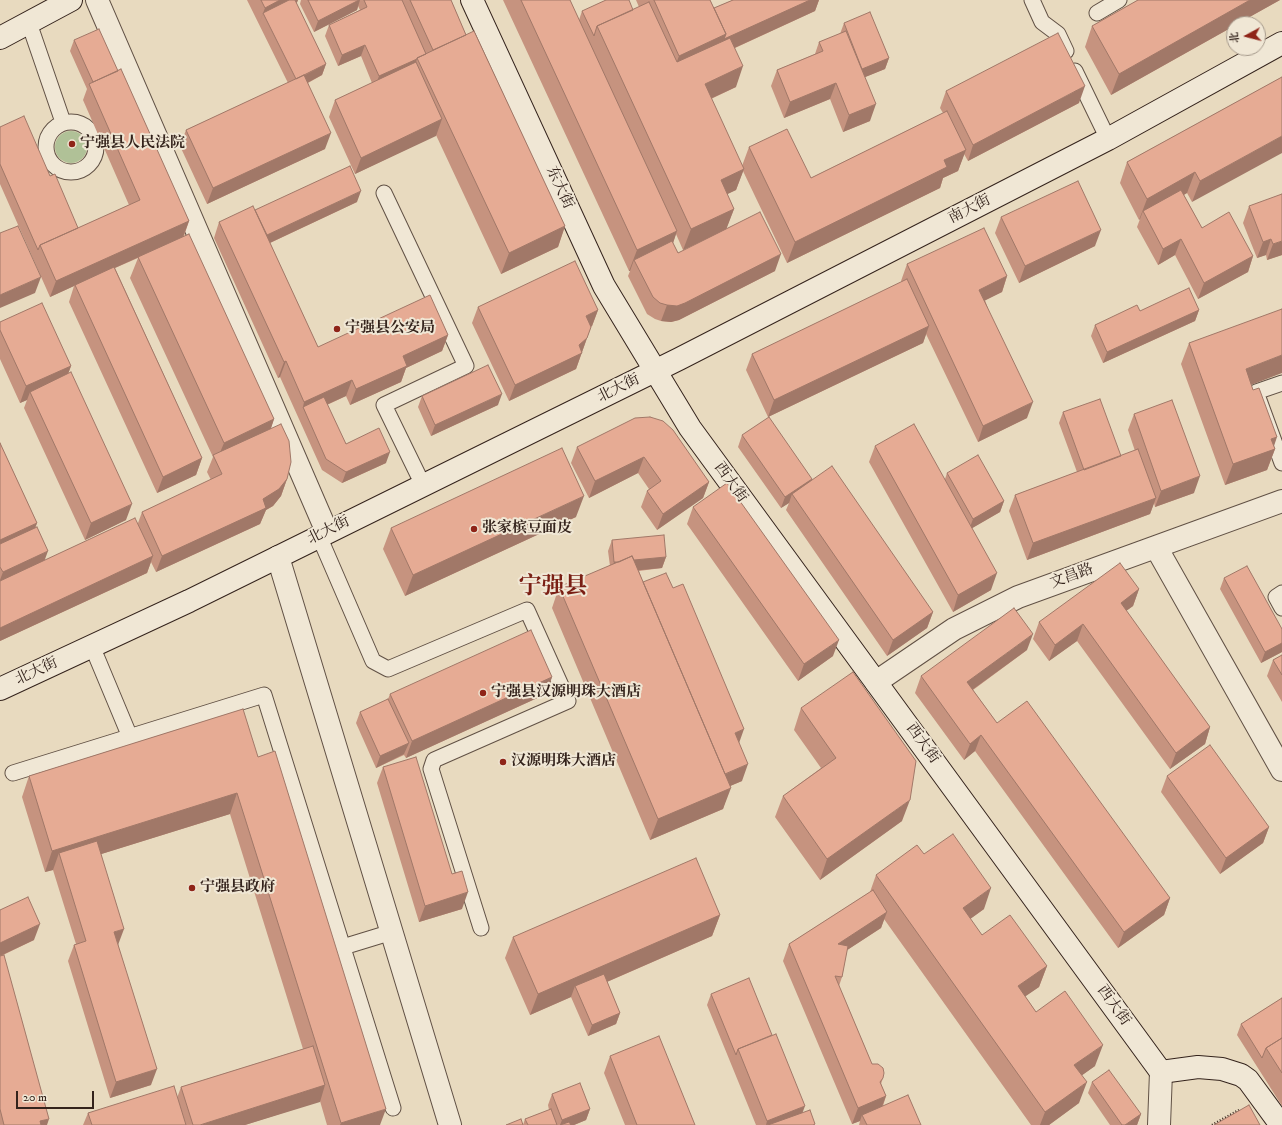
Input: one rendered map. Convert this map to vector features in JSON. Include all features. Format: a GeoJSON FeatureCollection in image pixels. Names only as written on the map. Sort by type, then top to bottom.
{"type":"FeatureCollection","features":[{"type":"Feature","properties":{"kind":"street"},"geometry":{"type":"LineString","coordinates":[[0,38],[71,0]]}},
{"type":"Feature","properties":{"kind":"street"},"geometry":{"type":"LineString","coordinates":[[97,0],[323,534]]}},
{"type":"Feature","properties":{"kind":"street","name":"东大街"},"geometry":{"type":"LineString","coordinates":[[472,0],[604,286],[656,371]]}},
{"type":"Feature","properties":{"kind":"street","name":"南大街"},"geometry":{"type":"LineString","coordinates":[[656,371],[1108,139],[1282,43]]}},
{"type":"Feature","properties":{"kind":"street","name":"北大街"},"geometry":{"type":"LineString","coordinates":[[0,689],[189,601],[656,371]]}},
{"type":"Feature","properties":{"kind":"street","name":"西大街"},"geometry":{"type":"LineString","coordinates":[[656,371],[690,428],[1161,1072]]}},
{"type":"Feature","properties":{"kind":"street","name":"文昌路"},"geometry":{"type":"LineString","coordinates":[[876,682],[954,629],[1018,597],[1282,501]]}},
{"type":"Feature","properties":{"kind":"street"},"geometry":{"type":"LineString","coordinates":[[1156,547],[1282,770]]}},
{"type":"Feature","properties":{"kind":"street"},"geometry":{"type":"LineString","coordinates":[[278,557],[450,1125]]}},
{"type":"Feature","properties":{"kind":"street"},"geometry":{"type":"LineString","coordinates":[[1159,1125],[1161,1072],[1198,1067],[1222,1069],[1241,1075],[1248,1080],[1281,1125]]}},
{"type":"Feature","properties":{"kind":"lane"},"geometry":{"type":"LineString","coordinates":[[1032,0],[1042,22],[1058,34],[1108,139]]}},
{"type":"Feature","properties":{"kind":"lane"},"geometry":{"type":"LineString","coordinates":[[1097,13],[1118,0]]}},
{"type":"Feature","properties":{"kind":"lane"},"geometry":{"type":"LineString","coordinates":[[29,23],[63,122]]}},
{"type":"Feature","properties":{"kind":"lane"},"geometry":{"type":"LineString","coordinates":[[384,192],[466,366],[384,405],[422,485]]}},
{"type":"Feature","properties":{"kind":"lane"},"geometry":{"type":"LineString","coordinates":[[1282,383],[1256,392],[1279,448],[1282,464]]}},
{"type":"Feature","properties":{"kind":"lane"},"geometry":{"type":"LineString","coordinates":[[323,534],[373,661],[388,669],[527,610],[568,701],[434,760],[431,769],[481,928]]}},
{"type":"Feature","properties":{"kind":"lane"},"geometry":{"type":"LineString","coordinates":[[1282,593],[1276,597],[1282,608]]}},
{"type":"Feature","properties":{"kind":"lane"},"geometry":{"type":"LineString","coordinates":[[92,646],[130,736]]}},
{"type":"Feature","properties":{"kind":"lane"},"geometry":{"type":"LineString","coordinates":[[13,773],[264,695],[393,1108]]}},
{"type":"Feature","properties":{"kind":"lane"},"geometry":{"type":"LineString","coordinates":[[342,947],[392,932]]}},
{"type":"Feature","properties":{"kind":"path"},"geometry":{"type":"LineString","coordinates":[[1212,1125],[1242,1108]]}},
{"type":"Feature","properties":{"kind":"green space"},"geometry":{"type":"Polygon","coordinates":[[[71,131],[82,136],[87,147],[82,158],[71,163],[60,158],[55,147],[60,136],[71,131]]]}},
{"type":"Feature","properties":{"kind":"building"},"geometry":{"type":"Polygon","coordinates":[[[261,0],[280,0],[265,8],[261,0]]]}},
{"type":"Feature","properties":{"kind":"building"},"geometry":{"type":"Polygon","coordinates":[[[289,0],[295,0],[326,64],[296,79],[263,13],[289,0]]]}},
{"type":"Feature","properties":{"kind":"building"},"geometry":{"type":"Polygon","coordinates":[[[308,0],[359,0],[318,21],[308,0]]]}},
{"type":"Feature","properties":{"kind":"building"},"geometry":{"type":"Polygon","coordinates":[[[364,0],[402,0],[426,54],[379,76],[365,45],[342,55],[329,25],[367,7],[364,0]]]}},
{"type":"Feature","properties":{"kind":"building"},"geometry":{"type":"Polygon","coordinates":[[[410,0],[451,0],[466,35],[433,50],[410,0]]]}},
{"type":"Feature","properties":{"kind":"building"},"geometry":{"type":"Polygon","coordinates":[[[521,0],[570,0],[677,231],[637,250],[521,0]]]}},
{"type":"Feature","properties":{"kind":"building"},"geometry":{"type":"Polygon","coordinates":[[[606,0],[629,0],[633,10],[597,26],[594,36],[582,11],[606,0]]]}},
{"type":"Feature","properties":{"kind":"building"},"geometry":{"type":"Polygon","coordinates":[[[654,0],[710,0],[726,34],[679,56],[654,0]]]}},
{"type":"Feature","properties":{"kind":"building"},"geometry":{"type":"Polygon","coordinates":[[[733,0],[810,0],[724,39],[726,34],[714,8],[733,0]]]}},
{"type":"Feature","properties":{"kind":"building"},"geometry":{"type":"Polygon","coordinates":[[[1138,0],[1250,0],[1119,74],[1092,26],[1138,0]]]}},
{"type":"Feature","properties":{"kind":"building"},"geometry":{"type":"Polygon","coordinates":[[[649,2],[677,62],[730,38],[743,66],[705,84],[744,169],[721,180],[734,209],[691,229],[597,26],[649,2]]]}},
{"type":"Feature","properties":{"kind":"building"},"geometry":{"type":"Polygon","coordinates":[[[870,12],[889,58],[862,69],[844,23],[870,12]]]}},
{"type":"Feature","properties":{"kind":"building"},"geometry":{"type":"Polygon","coordinates":[[[99,29],[118,71],[93,82],[74,40],[99,29]]]}},
{"type":"Feature","properties":{"kind":"building"},"geometry":{"type":"Polygon","coordinates":[[[474,31],[565,226],[509,253],[417,58],[474,31]]]}},
{"type":"Feature","properties":{"kind":"building"},"geometry":{"type":"Polygon","coordinates":[[[846,31],[876,104],[849,115],[836,83],[790,102],[777,70],[823,51],[819,42],[846,31]]]}},
{"type":"Feature","properties":{"kind":"building"},"geometry":{"type":"Polygon","coordinates":[[[1058,33],[1085,86],[973,145],[946,91],[1058,33]]]}},
{"type":"Feature","properties":{"kind":"building"},"geometry":{"type":"Polygon","coordinates":[[[416,62],[442,119],[361,158],[335,100],[416,62]]]}},
{"type":"Feature","properties":{"kind":"building"},"geometry":{"type":"Polygon","coordinates":[[[121,69],[189,221],[56,281],[40,245],[140,200],[89,84],[121,69]]]}},
{"type":"Feature","properties":{"kind":"building"},"geometry":{"type":"Polygon","coordinates":[[[304,75],[331,133],[213,188],[186,130],[304,75]]]}},
{"type":"Feature","properties":{"kind":"building"},"geometry":{"type":"Polygon","coordinates":[[[1282,77],[1282,136],[1200,181],[1195,172],[1147,199],[1127,162],[1282,77]]]}},
{"type":"Feature","properties":{"kind":"building"},"geometry":{"type":"Polygon","coordinates":[[[947,111],[966,150],[944,160],[947,167],[795,242],[749,147],[787,129],[811,178],[947,111]]]}},
{"type":"Feature","properties":{"kind":"building"},"geometry":{"type":"Polygon","coordinates":[[[24,116],[50,176],[55,174],[78,228],[40,245],[38,250],[0,164],[0,127],[24,116]]]}},
{"type":"Feature","properties":{"kind":"building"},"geometry":{"type":"Polygon","coordinates":[[[350,166],[361,191],[267,235],[255,210],[350,166]]]}},
{"type":"Feature","properties":{"kind":"building"},"geometry":{"type":"Polygon","coordinates":[[[1078,181],[1101,230],[1025,266],[1001,217],[1078,181]]]}},
{"type":"Feature","properties":{"kind":"building"},"geometry":{"type":"Polygon","coordinates":[[[1181,190],[1202,228],[1229,212],[1253,256],[1204,283],[1181,239],[1163,249],[1143,211],[1181,190]]]}},
{"type":"Feature","properties":{"kind":"building"},"geometry":{"type":"Polygon","coordinates":[[[1282,194],[1282,241],[1273,244],[1271,239],[1263,242],[1249,206],[1282,194]]]}},
{"type":"Feature","properties":{"kind":"building"},"geometry":{"type":"Polygon","coordinates":[[[253,206],[318,347],[430,295],[448,335],[403,356],[407,366],[356,389],[352,380],[304,402],[286,361],[284,362],[219,222],[253,206]]]}},
{"type":"Feature","properties":{"kind":"building"},"geometry":{"type":"Polygon","coordinates":[[[760,212],[781,254],[677,306],[660,303],[653,297],[634,260],[672,241],[678,253],[760,212]]]}},
{"type":"Feature","properties":{"kind":"building"},"geometry":{"type":"Polygon","coordinates":[[[18,226],[41,277],[0,295],[0,233],[18,226]]]}},
{"type":"Feature","properties":{"kind":"building"},"geometry":{"type":"Polygon","coordinates":[[[984,228],[1007,276],[979,290],[1033,402],[983,426],[907,264],[984,228]]]}},
{"type":"Feature","properties":{"kind":"building"},"geometry":{"type":"Polygon","coordinates":[[[189,234],[274,419],[224,443],[138,257],[189,234]]]}},
{"type":"Feature","properties":{"kind":"building"},"geometry":{"type":"Polygon","coordinates":[[[575,261],[598,310],[586,316],[591,327],[587,338],[579,345],[582,353],[515,385],[478,307],[575,261]]]}},
{"type":"Feature","properties":{"kind":"building"},"geometry":{"type":"Polygon","coordinates":[[[114,267],[202,458],[163,477],[75,285],[114,267]]]}},
{"type":"Feature","properties":{"kind":"building"},"geometry":{"type":"Polygon","coordinates":[[[907,279],[929,326],[774,400],[752,354],[907,279]]]}},
{"type":"Feature","properties":{"kind":"building"},"geometry":{"type":"Polygon","coordinates":[[[1189,288],[1199,310],[1107,352],[1095,325],[1137,305],[1140,311],[1189,288]]]}},
{"type":"Feature","properties":{"kind":"building"},"geometry":{"type":"Polygon","coordinates":[[[42,303],[71,366],[26,386],[0,330],[0,322],[42,303]]]}},
{"type":"Feature","properties":{"kind":"building"},"geometry":{"type":"Polygon","coordinates":[[[1282,309],[1282,355],[1246,369],[1253,390],[1259,388],[1277,437],[1271,439],[1275,449],[1233,464],[1189,343],[1282,309]]]}},
{"type":"Feature","properties":{"kind":"building"},"geometry":{"type":"Polygon","coordinates":[[[488,365],[502,394],[435,425],[422,396],[488,365]]]}},
{"type":"Feature","properties":{"kind":"building"},"geometry":{"type":"Polygon","coordinates":[[[71,372],[132,504],[91,523],[30,392],[71,372]]]}},
{"type":"Feature","properties":{"kind":"building"},"geometry":{"type":"Polygon","coordinates":[[[324,397],[346,444],[379,428],[390,452],[346,472],[326,459],[303,407],[324,397]]]}},
{"type":"Feature","properties":{"kind":"building"},"geometry":{"type":"Polygon","coordinates":[[[1100,399],[1121,456],[1084,470],[1063,412],[1100,399]]]}},
{"type":"Feature","properties":{"kind":"building"},"geometry":{"type":"Polygon","coordinates":[[[1172,400],[1200,476],[1161,491],[1134,414],[1172,400]]]}},
{"type":"Feature","properties":{"kind":"building"},"geometry":{"type":"Polygon","coordinates":[[[650,417],[663,421],[673,430],[709,482],[663,514],[647,491],[661,481],[644,457],[595,481],[577,447],[635,418],[650,417]]]}},
{"type":"Feature","properties":{"kind":"building"},"geometry":{"type":"Polygon","coordinates":[[[769,417],[812,479],[785,497],[742,435],[769,417]]]}},
{"type":"Feature","properties":{"kind":"building"},"geometry":{"type":"Polygon","coordinates":[[[281,424],[289,441],[291,462],[287,479],[279,489],[263,499],[266,508],[162,556],[142,512],[222,474],[213,455],[281,424]]]}},
{"type":"Feature","properties":{"kind":"building"},"geometry":{"type":"Polygon","coordinates":[[[914,424],[997,573],[958,595],[875,446],[914,424]]]}},
{"type":"Feature","properties":{"kind":"building"},"geometry":{"type":"Polygon","coordinates":[[[0,443],[37,523],[0,540],[0,443]]]}},
{"type":"Feature","properties":{"kind":"building"},"geometry":{"type":"Polygon","coordinates":[[[562,448],[584,496],[413,575],[391,528],[562,448]]]}},
{"type":"Feature","properties":{"kind":"building"},"geometry":{"type":"Polygon","coordinates":[[[1138,449],[1156,498],[1033,543],[1015,495],[1138,449]]]}},
{"type":"Feature","properties":{"kind":"building"},"geometry":{"type":"Polygon","coordinates":[[[978,455],[1004,501],[973,519],[947,473],[978,455]]]}},
{"type":"Feature","properties":{"kind":"building"},"geometry":{"type":"Polygon","coordinates":[[[832,466],[933,612],[893,640],[792,494],[832,466]]]}},
{"type":"Feature","properties":{"kind":"building"},"geometry":{"type":"Polygon","coordinates":[[[727,483],[839,640],[804,664],[693,507],[727,483]]]}},
{"type":"Feature","properties":{"kind":"building"},"geometry":{"type":"Polygon","coordinates":[[[135,518],[153,556],[0,628],[0,581],[135,518]]]}},
{"type":"Feature","properties":{"kind":"building"},"geometry":{"type":"Polygon","coordinates":[[[37,527],[48,551],[3,572],[0,567],[0,544],[37,527]]]}},
{"type":"Feature","properties":{"kind":"building"},"geometry":{"type":"Polygon","coordinates":[[[664,535],[666,557],[634,560],[632,556],[619,562],[614,562],[612,540],[664,535]]]}},
{"type":"Feature","properties":{"kind":"building"},"geometry":{"type":"Polygon","coordinates":[[[632,556],[731,788],[658,819],[559,587],[632,556]]]}},
{"type":"Feature","properties":{"kind":"building"},"geometry":{"type":"Polygon","coordinates":[[[1120,563],[1139,589],[1121,603],[1210,727],[1176,753],[1083,624],[1055,645],[1039,622],[1120,563]]]}},
{"type":"Feature","properties":{"kind":"building"},"geometry":{"type":"Polygon","coordinates":[[[1247,566],[1282,629],[1282,643],[1265,652],[1224,578],[1247,566]]]}},
{"type":"Feature","properties":{"kind":"building"},"geometry":{"type":"Polygon","coordinates":[[[666,573],[673,588],[683,584],[744,729],[735,733],[748,764],[725,774],[643,582],[666,573]]]}},
{"type":"Feature","properties":{"kind":"building"},"geometry":{"type":"Polygon","coordinates":[[[1014,608],[1033,634],[967,682],[997,723],[1027,701],[1170,898],[1124,932],[981,735],[970,744],[921,676],[1014,608]]]}},
{"type":"Feature","properties":{"kind":"building"},"geometry":{"type":"Polygon","coordinates":[[[531,630],[552,677],[412,741],[390,694],[531,630]]]}},
{"type":"Feature","properties":{"kind":"building"},"geometry":{"type":"Polygon","coordinates":[[[1282,655],[1282,675],[1273,660],[1282,655]]]}},
{"type":"Feature","properties":{"kind":"building"},"geometry":{"type":"Polygon","coordinates":[[[853,672],[916,761],[910,800],[827,859],[783,796],[836,758],[801,708],[853,672]]]}},
{"type":"Feature","properties":{"kind":"building"},"geometry":{"type":"Polygon","coordinates":[[[388,699],[409,743],[380,756],[360,712],[388,699]]]}},
{"type":"Feature","properties":{"kind":"building"},"geometry":{"type":"Polygon","coordinates":[[[243,709],[258,757],[275,751],[386,1109],[341,1123],[237,793],[52,851],[29,776],[243,709]]]}},
{"type":"Feature","properties":{"kind":"building"},"geometry":{"type":"Polygon","coordinates":[[[1210,745],[1269,827],[1226,858],[1167,776],[1210,745]]]}},
{"type":"Feature","properties":{"kind":"building"},"geometry":{"type":"Polygon","coordinates":[[[416,757],[452,874],[462,871],[468,892],[425,906],[383,767],[416,757]]]}},
{"type":"Feature","properties":{"kind":"building"},"geometry":{"type":"Polygon","coordinates":[[[953,834],[991,888],[963,908],[982,935],[1010,915],[1047,966],[1018,986],[1036,1012],[1065,991],[1103,1045],[1074,1065],[1087,1082],[1045,1112],[876,875],[917,845],[924,854],[953,834]]]}},
{"type":"Feature","properties":{"kind":"building"},"geometry":{"type":"Polygon","coordinates":[[[97,841],[124,929],[114,932],[157,1069],[116,1082],[74,945],[86,941],[59,853],[97,841]]]}},
{"type":"Feature","properties":{"kind":"building"},"geometry":{"type":"Polygon","coordinates":[[[696,858],[720,915],[538,994],[513,937],[696,858]]]}},
{"type":"Feature","properties":{"kind":"building"},"geometry":{"type":"Polygon","coordinates":[[[873,890],[887,912],[838,944],[848,946],[842,977],[835,976],[872,1064],[878,1064],[883,1068],[884,1073],[880,1082],[886,1096],[858,1108],[789,944],[873,890]]]}},
{"type":"Feature","properties":{"kind":"building"},"geometry":{"type":"Polygon","coordinates":[[[28,897],[40,924],[0,943],[0,910],[28,897]]]}},
{"type":"Feature","properties":{"kind":"building"},"geometry":{"type":"Polygon","coordinates":[[[4,955],[49,1119],[40,1121],[41,1125],[4,1125],[0,1109],[0,956],[4,955]]]}},
{"type":"Feature","properties":{"kind":"building"},"geometry":{"type":"Polygon","coordinates":[[[604,974],[620,1013],[592,1025],[575,986],[604,974]]]}},
{"type":"Feature","properties":{"kind":"building"},"geometry":{"type":"Polygon","coordinates":[[[749,978],[772,1035],[738,1049],[736,1055],[711,994],[749,978]]]}},
{"type":"Feature","properties":{"kind":"building"},"geometry":{"type":"Polygon","coordinates":[[[1282,998],[1282,1038],[1266,1048],[1262,1058],[1241,1024],[1282,998]]]}},
{"type":"Feature","properties":{"kind":"building"},"geometry":{"type":"Polygon","coordinates":[[[776,1034],[805,1106],[767,1121],[738,1049],[776,1034]]]}},
{"type":"Feature","properties":{"kind":"building"},"geometry":{"type":"Polygon","coordinates":[[[659,1036],[695,1125],[637,1125],[610,1056],[659,1036]]]}},
{"type":"Feature","properties":{"kind":"building"},"geometry":{"type":"Polygon","coordinates":[[[1282,1038],[1282,1073],[1266,1048],[1282,1038]]]}},
{"type":"Feature","properties":{"kind":"building"},"geometry":{"type":"Polygon","coordinates":[[[313,1046],[325,1085],[200,1125],[193,1125],[181,1087],[313,1046]]]}},
{"type":"Feature","properties":{"kind":"building"},"geometry":{"type":"Polygon","coordinates":[[[1109,1070],[1141,1114],[1125,1125],[1122,1125],[1092,1082],[1109,1070]]]}},
{"type":"Feature","properties":{"kind":"building"},"geometry":{"type":"Polygon","coordinates":[[[580,1083],[590,1109],[562,1120],[552,1094],[580,1083]]]}},
{"type":"Feature","properties":{"kind":"building"},"geometry":{"type":"Polygon","coordinates":[[[174,1086],[186,1125],[92,1125],[88,1113],[174,1086]]]}},
{"type":"Feature","properties":{"kind":"building"},"geometry":{"type":"Polygon","coordinates":[[[908,1095],[921,1125],[867,1125],[862,1115],[908,1095]]]}},
{"type":"Feature","properties":{"kind":"building"},"geometry":{"type":"Polygon","coordinates":[[[1249,1105],[1260,1125],[1214,1125],[1249,1105]]]}},
{"type":"Feature","properties":{"kind":"building"},"geometry":{"type":"Polygon","coordinates":[[[551,1109],[557,1125],[528,1125],[525,1119],[551,1109]]]}},
{"type":"Feature","properties":{"kind":"building"},"geometry":{"type":"Polygon","coordinates":[[[810,1110],[815,1124],[813,1125],[768,1125],[810,1110]]]}},
{"type":"Feature","properties":{"kind":"building"},"geometry":{"type":"Polygon","coordinates":[[[521,1119],[523,1125],[506,1125],[521,1119]]]}},
{"type":"Feature","properties":{"kind":"building"},"geometry":{"type":"Polygon","coordinates":[[[569,1122],[571,1125],[560,1125],[569,1122]]]}},
{"type":"Feature","properties":{"kind":"place","name":"宁强县人民法院"},"geometry":{"type":"Point","coordinates":[72,144]}},
{"type":"Feature","properties":{"kind":"place","name":"宁强县公安局"},"geometry":{"type":"Point","coordinates":[337,329]}},
{"type":"Feature","properties":{"kind":"place","name":"张家槟豆面皮"},"geometry":{"type":"Point","coordinates":[474,529]}},
{"type":"Feature","properties":{"kind":"place","name":"宁强县汉源明珠大酒店"},"geometry":{"type":"Point","coordinates":[483,693]}},
{"type":"Feature","properties":{"kind":"place","name":"汉源明珠大酒店"},"geometry":{"type":"Point","coordinates":[503,762]}},
{"type":"Feature","properties":{"kind":"place","name":"宁强县政府"},"geometry":{"type":"Point","coordinates":[192,888]}},
{"type":"Feature","properties":{"kind":"district","name":"宁强县"},"geometry":{"type":"Point","coordinates":[553,588]}}]}
